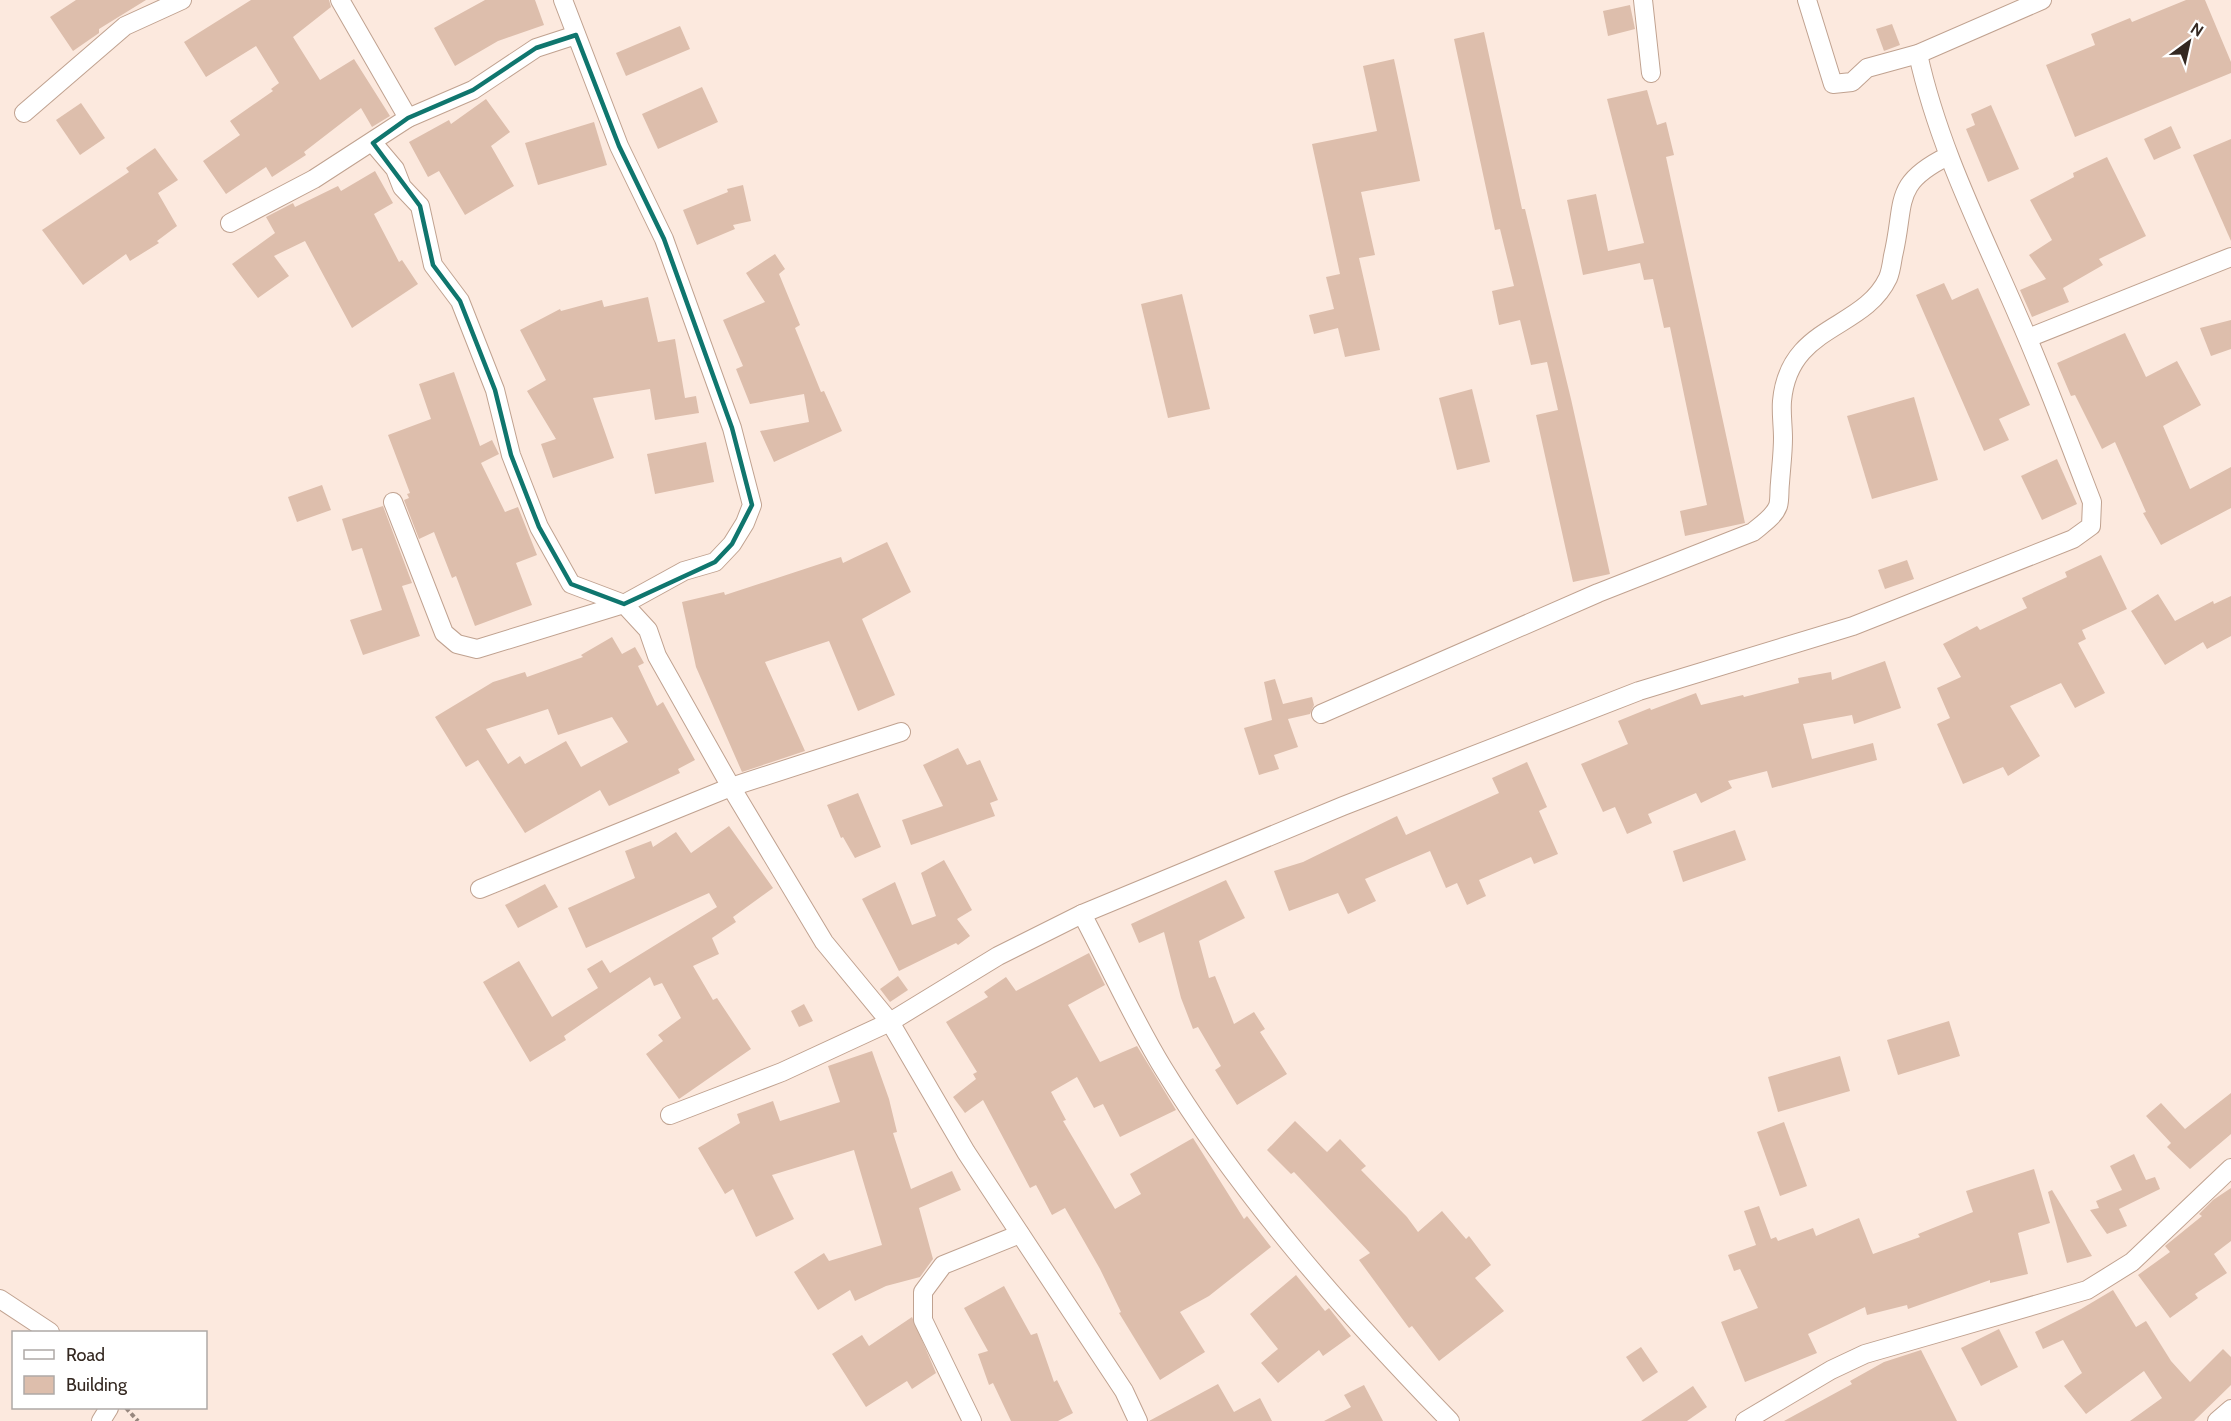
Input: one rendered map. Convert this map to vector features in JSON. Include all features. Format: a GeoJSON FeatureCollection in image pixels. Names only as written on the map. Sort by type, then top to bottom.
{"type":"FeatureCollection","features":[{"type":"Feature","properties":{"kind":"street"},"geometry":{"type":"LineString","coordinates":[[24,113],[125,26],[182,0]]}},
{"type":"Feature","properties":{"kind":"street"},"geometry":{"type":"LineString","coordinates":[[340,0],[408,118]]}},
{"type":"Feature","properties":{"kind":"street"},"geometry":{"type":"LineString","coordinates":[[393,502],[444,633],[468,648],[486,648],[624,604],[684,571],[715,562],[732,544],[745,523],[752,504],[732,428],[664,239],[619,146],[563,0]]}},
{"type":"Feature","properties":{"kind":"street"},"geometry":{"type":"LineString","coordinates":[[1643,0],[1651,73]]}},
{"type":"Feature","properties":{"kind":"street"},"geometry":{"type":"LineString","coordinates":[[1807,0],[1833,84],[1852,82],[1867,68],[1918,54],[2042,0]]}},
{"type":"Feature","properties":{"kind":"street"},"geometry":{"type":"LineString","coordinates":[[230,223],[314,179],[373,143],[408,118],[473,90],[536,48],[576,35]]}},
{"type":"Feature","properties":{"kind":"street"},"geometry":{"type":"LineString","coordinates":[[670,1115],[782,1072],[890,1022],[998,956],[1082,914],[1343,807],[1639,691],[1853,626],[2073,539],[2091,526],[2092,502],[2028,338],[1948,156],[1929,102],[1918,54]]}},
{"type":"Feature","properties":{"kind":"street"},"geometry":{"type":"LineString","coordinates":[[373,143],[395,169],[402,187],[420,206],[433,265],[460,301],[495,390],[511,454],[538,527],[571,584],[624,604],[648,630],[657,656],[731,787],[824,942],[890,1022],[966,1152],[1124,1391],[1138,1421]]}},
{"type":"Feature","properties":{"kind":"street"},"geometry":{"type":"LineString","coordinates":[[1322,714],[1598,593],[1753,532],[1767,521],[1778,506],[1783,440],[1782,400],[1791,369],[1802,351],[1817,336],[1863,307],[1888,278],[1899,231],[1901,202],[1909,182],[1922,168],[1948,156]]}},
{"type":"Feature","properties":{"kind":"street"},"geometry":{"type":"LineString","coordinates":[[2028,338],[2231,257]]}},
{"type":"Feature","properties":{"kind":"street"},"geometry":{"type":"LineString","coordinates":[[480,889],[731,787],[901,732]]}},
{"type":"Feature","properties":{"kind":"street"},"geometry":{"type":"LineString","coordinates":[[1082,914],[1162,1067],[1218,1149],[1315,1276],[1450,1421]]}},
{"type":"Feature","properties":{"kind":"street"},"geometry":{"type":"LineString","coordinates":[[1745,1421],[1831,1370],[1865,1354],[2087,1290],[2132,1262],[2231,1168]]}},
{"type":"Feature","properties":{"kind":"street"},"geometry":{"type":"LineString","coordinates":[[972,1421],[923,1320],[923,1292],[943,1266],[1020,1234]]}},
{"type":"Feature","properties":{"kind":"street"},"geometry":{"type":"LineString","coordinates":[[0,1299],[48,1331]]}},
{"type":"Feature","properties":{"kind":"street"},"geometry":{"type":"LineString","coordinates":[[2217,1421],[2231,1409]]}},
{"type":"Feature","properties":{"kind":"path"},"geometry":{"type":"LineString","coordinates":[[128,1409],[138,1421]]}},
{"type":"Feature","properties":{"kind":"highlighted area"},"geometry":{"type":"Polygon","coordinates":[[[576,35],[619,146],[664,239],[732,428],[752,505],[732,544],[715,562],[624,604],[571,584],[539,527],[511,455],[495,390],[460,301],[433,265],[420,206],[373,143],[408,118],[473,90],[536,48],[576,35]]]}},
{"type":"Feature","properties":{"kind":"building"},"geometry":{"type":"Polygon","coordinates":[[[76,0],[146,0],[99,29],[99,33],[73,51],[50,17],[76,0]]]}},
{"type":"Feature","properties":{"kind":"building"},"geometry":{"type":"Polygon","coordinates":[[[251,0],[329,0],[331,7],[293,37],[320,80],[354,59],[390,116],[372,127],[361,108],[304,152],[306,155],[272,177],[266,167],[226,194],[203,161],[240,135],[230,121],[273,91],[271,89],[279,83],[256,46],[206,77],[184,42],[251,0]]]}},
{"type":"Feature","properties":{"kind":"building"},"geometry":{"type":"Polygon","coordinates":[[[485,0],[535,0],[544,25],[498,41],[455,66],[434,28],[485,0]]]}},
{"type":"Feature","properties":{"kind":"building"},"geometry":{"type":"Polygon","coordinates":[[[2186,0],[2205,0],[2231,62],[2231,73],[2075,137],[2046,65],[2095,45],[2091,34],[2130,18],[2132,22],[2186,0]]]}},
{"type":"Feature","properties":{"kind":"building"},"geometry":{"type":"Polygon","coordinates":[[[1630,5],[1635,29],[1608,36],[1603,11],[1630,5]]]}},
{"type":"Feature","properties":{"kind":"building"},"geometry":{"type":"Polygon","coordinates":[[[1892,24],[1900,45],[1884,51],[1876,29],[1892,24]]]}},
{"type":"Feature","properties":{"kind":"building"},"geometry":{"type":"Polygon","coordinates":[[[680,26],[690,49],[626,76],[616,53],[680,26]]]}},
{"type":"Feature","properties":{"kind":"building"},"geometry":{"type":"Polygon","coordinates":[[[1484,32],[1522,209],[1525,209],[1571,399],[1610,574],[1573,582],[1536,415],[1558,410],[1547,362],[1531,365],[1520,320],[1499,325],[1492,291],[1514,286],[1500,229],[1495,230],[1454,39],[1484,32]]]}},
{"type":"Feature","properties":{"kind":"building"},"geometry":{"type":"Polygon","coordinates":[[[1394,59],[1420,181],[1361,192],[1375,255],[1359,258],[1380,350],[1345,357],[1338,328],[1314,334],[1309,315],[1334,309],[1326,277],[1340,274],[1312,144],[1377,131],[1363,66],[1394,59]]]}},
{"type":"Feature","properties":{"kind":"building"},"geometry":{"type":"Polygon","coordinates":[[[702,87],[718,122],[658,149],[642,114],[702,87]]]}},
{"type":"Feature","properties":{"kind":"building"},"geometry":{"type":"Polygon","coordinates":[[[1647,90],[1657,125],[1666,122],[1674,155],[1666,157],[1745,523],[1685,536],[1680,511],[1707,505],[1670,327],[1664,328],[1653,279],[1644,280],[1640,263],[1583,275],[1567,200],[1596,194],[1608,251],[1644,243],[1607,99],[1647,90]]]}},
{"type":"Feature","properties":{"kind":"building"},"geometry":{"type":"Polygon","coordinates":[[[486,99],[510,132],[491,146],[514,186],[465,215],[439,171],[428,177],[409,142],[449,120],[451,124],[486,99]]]}},
{"type":"Feature","properties":{"kind":"building"},"geometry":{"type":"Polygon","coordinates":[[[81,103],[105,138],[80,155],[56,120],[81,103]]]}},
{"type":"Feature","properties":{"kind":"building"},"geometry":{"type":"Polygon","coordinates":[[[1991,105],[2019,169],[1988,182],[1966,129],[1975,125],[1971,114],[1991,105]]]}},
{"type":"Feature","properties":{"kind":"building"},"geometry":{"type":"Polygon","coordinates":[[[594,122],[607,165],[538,185],[525,143],[594,122]]]}},
{"type":"Feature","properties":{"kind":"building"},"geometry":{"type":"Polygon","coordinates":[[[2171,126],[2181,148],[2154,160],[2144,139],[2171,126]]]}},
{"type":"Feature","properties":{"kind":"building"},"geometry":{"type":"Polygon","coordinates":[[[2231,139],[2231,241],[2193,155],[2231,139]]]}},
{"type":"Feature","properties":{"kind":"building"},"geometry":{"type":"Polygon","coordinates":[[[155,148],[178,180],[158,193],[177,226],[157,241],[159,243],[130,261],[126,254],[83,285],[42,230],[129,172],[126,168],[155,148]]]}},
{"type":"Feature","properties":{"kind":"building"},"geometry":{"type":"Polygon","coordinates":[[[2107,157],[2146,236],[2099,259],[2103,265],[2063,288],[2069,302],[2032,317],[2020,290],[2046,279],[2029,255],[2052,240],[2030,200],[2074,177],[2073,173],[2107,157]]]}},
{"type":"Feature","properties":{"kind":"building"},"geometry":{"type":"Polygon","coordinates":[[[375,171],[393,203],[374,214],[399,262],[402,260],[418,284],[352,328],[305,241],[274,256],[289,276],[258,298],[232,264],[275,233],[266,217],[293,203],[295,207],[338,186],[341,191],[375,171]]]}},
{"type":"Feature","properties":{"kind":"building"},"geometry":{"type":"Polygon","coordinates":[[[743,185],[751,221],[733,225],[735,229],[697,245],[683,210],[728,192],[727,189],[743,185]]]}},
{"type":"Feature","properties":{"kind":"building"},"geometry":{"type":"Polygon","coordinates":[[[775,254],[785,269],[779,274],[800,325],[795,328],[821,392],[824,391],[842,431],[774,462],[760,431],[809,422],[804,394],[750,404],[736,369],[743,366],[723,320],[765,302],[746,273],[775,254]]]}},
{"type":"Feature","properties":{"kind":"building"},"geometry":{"type":"Polygon","coordinates":[[[1944,283],[1952,300],[1978,288],[2030,405],[1999,419],[2009,440],[1984,451],[1916,295],[1944,283]]]}},
{"type":"Feature","properties":{"kind":"building"},"geometry":{"type":"Polygon","coordinates":[[[1182,294],[1210,409],[1168,418],[1141,304],[1182,294]]]}},
{"type":"Feature","properties":{"kind":"building"},"geometry":{"type":"Polygon","coordinates":[[[648,297],[658,342],[675,339],[685,398],[696,396],[699,413],[655,420],[650,389],[593,398],[614,458],[553,478],[541,444],[556,439],[527,391],[546,380],[520,330],[560,309],[561,311],[602,300],[604,307],[648,297]]]}},
{"type":"Feature","properties":{"kind":"building"},"geometry":{"type":"Polygon","coordinates":[[[2231,320],[2231,349],[2211,356],[2200,328],[2231,320]]]}},
{"type":"Feature","properties":{"kind":"building"},"geometry":{"type":"Polygon","coordinates":[[[2125,333],[2146,377],[2177,361],[2201,405],[2163,426],[2190,489],[2231,467],[2231,508],[2161,545],[2143,513],[2146,512],[2115,442],[2102,449],[2075,395],[2071,396],[2057,363],[2125,333]]]}},
{"type":"Feature","properties":{"kind":"building"},"geometry":{"type":"Polygon","coordinates":[[[454,372],[480,446],[492,440],[499,454],[481,463],[505,512],[518,507],[537,555],[516,563],[532,605],[475,626],[456,576],[452,578],[434,532],[419,539],[404,500],[409,498],[407,494],[410,493],[388,435],[431,419],[419,384],[454,372]]]}},
{"type":"Feature","properties":{"kind":"building"},"geometry":{"type":"Polygon","coordinates":[[[1472,389],[1490,462],[1457,470],[1439,398],[1472,389]]]}},
{"type":"Feature","properties":{"kind":"building"},"geometry":{"type":"Polygon","coordinates":[[[1914,397],[1938,480],[1872,499],[1847,416],[1914,397]]]}},
{"type":"Feature","properties":{"kind":"building"},"geometry":{"type":"Polygon","coordinates":[[[706,442],[714,482],[655,494],[647,454],[706,442]]]}},
{"type":"Feature","properties":{"kind":"building"},"geometry":{"type":"Polygon","coordinates":[[[2057,459],[2077,504],[2042,520],[2021,476],[2057,459]]]}},
{"type":"Feature","properties":{"kind":"building"},"geometry":{"type":"Polygon","coordinates":[[[322,485],[331,510],[297,522],[288,497],[322,485]]]}},
{"type":"Feature","properties":{"kind":"building"},"geometry":{"type":"Polygon","coordinates":[[[383,506],[412,583],[402,586],[420,636],[363,655],[350,620],[382,610],[362,548],[352,551],[342,519],[383,506]]]}},
{"type":"Feature","properties":{"kind":"building"},"geometry":{"type":"Polygon","coordinates":[[[887,542],[911,592],[862,619],[895,695],[858,711],[829,641],[765,662],[805,751],[742,772],[696,667],[682,602],[724,592],[725,595],[841,557],[843,563],[887,542]]]}},
{"type":"Feature","properties":{"kind":"building"},"geometry":{"type":"Polygon","coordinates":[[[2101,555],[2127,609],[2082,630],[2086,639],[2078,643],[2105,693],[2075,708],[2061,683],[2010,706],[2040,756],[2008,776],[2003,767],[1963,784],[1937,724],[1950,718],[1937,688],[1961,677],[1943,644],[1977,626],[1980,630],[2027,608],[2022,598],[2067,577],[2065,572],[2101,555]]]}},
{"type":"Feature","properties":{"kind":"building"},"geometry":{"type":"Polygon","coordinates":[[[1907,560],[1914,579],[1885,589],[1878,570],[1907,560]]]}},
{"type":"Feature","properties":{"kind":"building"},"geometry":{"type":"Polygon","coordinates":[[[2158,594],[2175,621],[2213,601],[2214,604],[2231,596],[2231,636],[2207,649],[2203,642],[2165,665],[2131,611],[2158,594]]]}},
{"type":"Feature","properties":{"kind":"building"},"geometry":{"type":"Polygon","coordinates":[[[612,637],[622,654],[635,647],[644,663],[638,666],[657,706],[663,702],[695,760],[678,769],[680,773],[609,806],[600,790],[525,833],[478,760],[466,767],[435,717],[493,682],[525,672],[527,677],[583,657],[581,655],[612,637]],[[548,709],[486,729],[508,764],[520,756],[525,764],[566,741],[581,767],[628,742],[612,717],[558,735],[548,709]]]}},
{"type":"Feature","properties":{"kind":"building"},"geometry":{"type":"Polygon","coordinates":[[[1885,661],[1901,708],[1854,724],[1852,715],[1803,724],[1812,759],[1873,743],[1877,760],[1772,788],[1767,771],[1728,781],[1732,788],[1701,803],[1696,793],[1648,814],[1652,823],[1627,834],[1615,807],[1603,812],[1581,764],[1628,744],[1618,721],[1650,708],[1651,710],[1696,693],[1701,705],[1743,695],[1744,697],[1799,683],[1798,678],[1831,672],[1832,680],[1885,661]]]}},
{"type":"Feature","properties":{"kind":"building"},"geometry":{"type":"Polygon","coordinates":[[[1275,679],[1283,704],[1312,697],[1314,705],[1310,714],[1288,719],[1298,747],[1274,755],[1279,769],[1259,775],[1244,728],[1272,720],[1264,682],[1275,679]]]}},
{"type":"Feature","properties":{"kind":"building"},"geometry":{"type":"Polygon","coordinates":[[[958,748],[967,765],[980,760],[998,800],[990,803],[995,816],[911,845],[902,820],[943,806],[923,765],[958,748]]]}},
{"type":"Feature","properties":{"kind":"building"},"geometry":{"type":"Polygon","coordinates":[[[1527,762],[1547,807],[1539,811],[1558,854],[1534,864],[1531,857],[1479,880],[1486,896],[1467,905],[1457,883],[1446,888],[1430,851],[1365,879],[1376,901],[1348,914],[1338,893],[1289,911],[1274,871],[1303,862],[1397,816],[1406,835],[1499,793],[1492,778],[1527,762]]]}},
{"type":"Feature","properties":{"kind":"building"},"geometry":{"type":"Polygon","coordinates":[[[858,793],[881,847],[855,858],[843,837],[841,838],[827,805],[858,793]]]}},
{"type":"Feature","properties":{"kind":"building"},"geometry":{"type":"Polygon","coordinates":[[[729,826],[773,888],[733,917],[736,922],[712,938],[719,954],[693,966],[713,1000],[717,998],[751,1049],[679,1099],[646,1054],[663,1041],[658,1035],[681,1018],[662,983],[654,986],[650,977],[564,1036],[566,1040],[530,1062],[483,982],[519,961],[552,1017],[598,988],[587,969],[602,960],[610,973],[717,907],[709,893],[586,948],[568,908],[635,878],[625,851],[651,841],[653,847],[676,832],[691,853],[729,826]]]}},
{"type":"Feature","properties":{"kind":"building"},"geometry":{"type":"Polygon","coordinates":[[[1735,830],[1746,860],[1683,882],[1673,851],[1735,830]]]}},
{"type":"Feature","properties":{"kind":"building"},"geometry":{"type":"Polygon","coordinates":[[[944,860],[972,910],[957,919],[970,936],[958,945],[956,943],[899,971],[862,899],[895,882],[912,925],[936,916],[921,873],[944,860]]]}},
{"type":"Feature","properties":{"kind":"building"},"geometry":{"type":"Polygon","coordinates":[[[1226,880],[1245,918],[1199,941],[1209,978],[1215,976],[1234,1024],[1254,1012],[1265,1029],[1260,1032],[1287,1074],[1237,1105],[1215,1070],[1221,1066],[1198,1027],[1193,1029],[1181,998],[1164,932],[1139,943],[1131,924],[1226,880]]]}},
{"type":"Feature","properties":{"kind":"building"},"geometry":{"type":"Polygon","coordinates":[[[545,884],[558,907],[518,928],[505,905],[545,884]]]}},
{"type":"Feature","properties":{"kind":"building"},"geometry":{"type":"Polygon","coordinates":[[[1089,953],[1105,985],[1068,1005],[1100,1062],[1137,1046],[1176,1110],[1120,1137],[1103,1104],[1094,1108],[1077,1077],[1051,1092],[1066,1120],[1063,1121],[1115,1209],[1141,1194],[1130,1174],[1193,1138],[1244,1219],[1247,1216],[1271,1247],[1209,1296],[1180,1312],[1205,1352],[1160,1380],[1119,1313],[1121,1312],[1100,1269],[1065,1208],[1052,1215],[1036,1185],[1030,1188],[983,1100],[965,1113],[953,1097],[976,1079],[973,1074],[977,1072],[946,1022],[988,997],[984,992],[1006,977],[1016,991],[1089,953]]]}},
{"type":"Feature","properties":{"kind":"building"},"geometry":{"type":"Polygon","coordinates":[[[898,976],[908,990],[890,1002],[880,989],[898,976]]]}},
{"type":"Feature","properties":{"kind":"building"},"geometry":{"type":"Polygon","coordinates":[[[804,1004],[813,1021],[799,1027],[791,1011],[804,1004]]]}},
{"type":"Feature","properties":{"kind":"building"},"geometry":{"type":"Polygon","coordinates":[[[1949,1021],[1960,1056],[1898,1075],[1887,1040],[1949,1021]]]}},
{"type":"Feature","properties":{"kind":"building"},"geometry":{"type":"Polygon","coordinates":[[[872,1051],[889,1099],[897,1132],[893,1133],[911,1189],[952,1171],[961,1190],[919,1208],[933,1259],[920,1277],[886,1286],[855,1301],[850,1290],[818,1310],[794,1272],[824,1253],[829,1261],[882,1245],[854,1150],[772,1175],[794,1219],[756,1237],[733,1189],[725,1194],[698,1148],[740,1123],[737,1114],[773,1101],[780,1121],[840,1102],[828,1066],[872,1051]]]}},
{"type":"Feature","properties":{"kind":"building"},"geometry":{"type":"Polygon","coordinates":[[[1840,1056],[1850,1091],[1778,1112],[1768,1077],[1840,1056]]]}},
{"type":"Feature","properties":{"kind":"building"},"geometry":{"type":"Polygon","coordinates":[[[2231,1093],[2231,1134],[2190,1169],[2167,1147],[2171,1143],[2146,1116],[2161,1103],[2185,1129],[2231,1093]]]}},
{"type":"Feature","properties":{"kind":"building"},"geometry":{"type":"Polygon","coordinates":[[[1295,1121],[1327,1152],[1340,1139],[1366,1166],[1361,1170],[1407,1217],[1418,1232],[1442,1211],[1466,1239],[1469,1236],[1491,1265],[1475,1278],[1504,1311],[1439,1361],[1412,1326],[1409,1328],[1359,1260],[1370,1253],[1294,1172],[1291,1174],[1267,1150],[1295,1121]]]}},
{"type":"Feature","properties":{"kind":"building"},"geometry":{"type":"Polygon","coordinates":[[[1784,1122],[1807,1186],[1780,1196],[1757,1132],[1784,1122]]]}},
{"type":"Feature","properties":{"kind":"building"},"geometry":{"type":"Polygon","coordinates":[[[2134,1154],[2146,1180],[2155,1177],[2160,1189],[2119,1209],[2127,1226],[2107,1234],[2090,1210],[2099,1208],[2096,1201],[2122,1190],[2110,1166],[2134,1154]]]}},
{"type":"Feature","properties":{"kind":"building"},"geometry":{"type":"Polygon","coordinates":[[[2034,1169],[2050,1223],[2018,1233],[2028,1274],[1990,1283],[1990,1280],[1908,1309],[1907,1305],[1867,1315],[1865,1307],[1808,1334],[1817,1353],[1745,1382],[1721,1322],[1758,1308],[1740,1269],[1734,1271],[1728,1255],[1756,1245],[1744,1211],[1759,1206],[1771,1239],[1776,1237],[1778,1241],[1813,1228],[1816,1236],[1859,1218],[1873,1254],[1920,1237],[1918,1234],[1973,1212],[1966,1191],[2034,1169]]]}},
{"type":"Feature","properties":{"kind":"building"},"geometry":{"type":"Polygon","coordinates":[[[2231,1188],[2231,1241],[2214,1254],[2227,1273],[2195,1294],[2198,1298],[2170,1318],[2138,1275],[2170,1252],[2165,1246],[2202,1216],[2199,1214],[2213,1200],[2231,1188]]]}},
{"type":"Feature","properties":{"kind":"building"},"geometry":{"type":"Polygon","coordinates":[[[2052,1190],[2092,1256],[2067,1263],[2048,1192],[2052,1190]]]}},
{"type":"Feature","properties":{"kind":"building"},"geometry":{"type":"Polygon","coordinates":[[[1296,1275],[1325,1311],[1329,1308],[1351,1336],[1323,1356],[1319,1350],[1278,1383],[1261,1363],[1278,1349],[1250,1314],[1296,1275]]]}},
{"type":"Feature","properties":{"kind":"building"},"geometry":{"type":"Polygon","coordinates":[[[1004,1286],[1031,1335],[1037,1333],[1054,1382],[1057,1380],[1073,1413],[1058,1421],[1011,1421],[993,1383],[989,1385],[978,1354],[988,1351],[964,1308],[1004,1286]]]}},
{"type":"Feature","properties":{"kind":"building"},"geometry":{"type":"Polygon","coordinates":[[[2113,1290],[2136,1327],[2146,1321],[2171,1361],[2190,1382],[2223,1349],[2231,1357],[2231,1385],[2194,1421],[2130,1421],[2162,1398],[2144,1371],[2086,1414],[2064,1386],[2082,1373],[2063,1340],[2043,1349],[2035,1332],[2113,1290]]]}},
{"type":"Feature","properties":{"kind":"building"},"geometry":{"type":"Polygon","coordinates":[[[912,1317],[936,1373],[912,1389],[907,1381],[866,1407],[832,1354],[862,1335],[869,1346],[912,1317]]]}},
{"type":"Feature","properties":{"kind":"building"},"geometry":{"type":"Polygon","coordinates":[[[1999,1329],[2018,1367],[1981,1386],[1961,1348],[1999,1329]]]}},
{"type":"Feature","properties":{"kind":"building"},"geometry":{"type":"Polygon","coordinates":[[[1641,1347],[1658,1372],[1643,1382],[1626,1357],[1641,1347]]]}},
{"type":"Feature","properties":{"kind":"building"},"geometry":{"type":"Polygon","coordinates":[[[1921,1350],[1957,1421],[1784,1421],[1852,1384],[1850,1381],[1884,1362],[1921,1350]]]}},
{"type":"Feature","properties":{"kind":"building"},"geometry":{"type":"Polygon","coordinates":[[[1218,1384],[1234,1412],[1260,1398],[1272,1421],[1149,1421],[1218,1384]]]}},
{"type":"Feature","properties":{"kind":"building"},"geometry":{"type":"Polygon","coordinates":[[[1364,1385],[1383,1421],[1324,1421],[1351,1407],[1344,1395],[1364,1385]]]}},
{"type":"Feature","properties":{"kind":"building"},"geometry":{"type":"Polygon","coordinates":[[[1693,1386],[1707,1407],[1687,1421],[1641,1421],[1693,1386]]]}}]}
